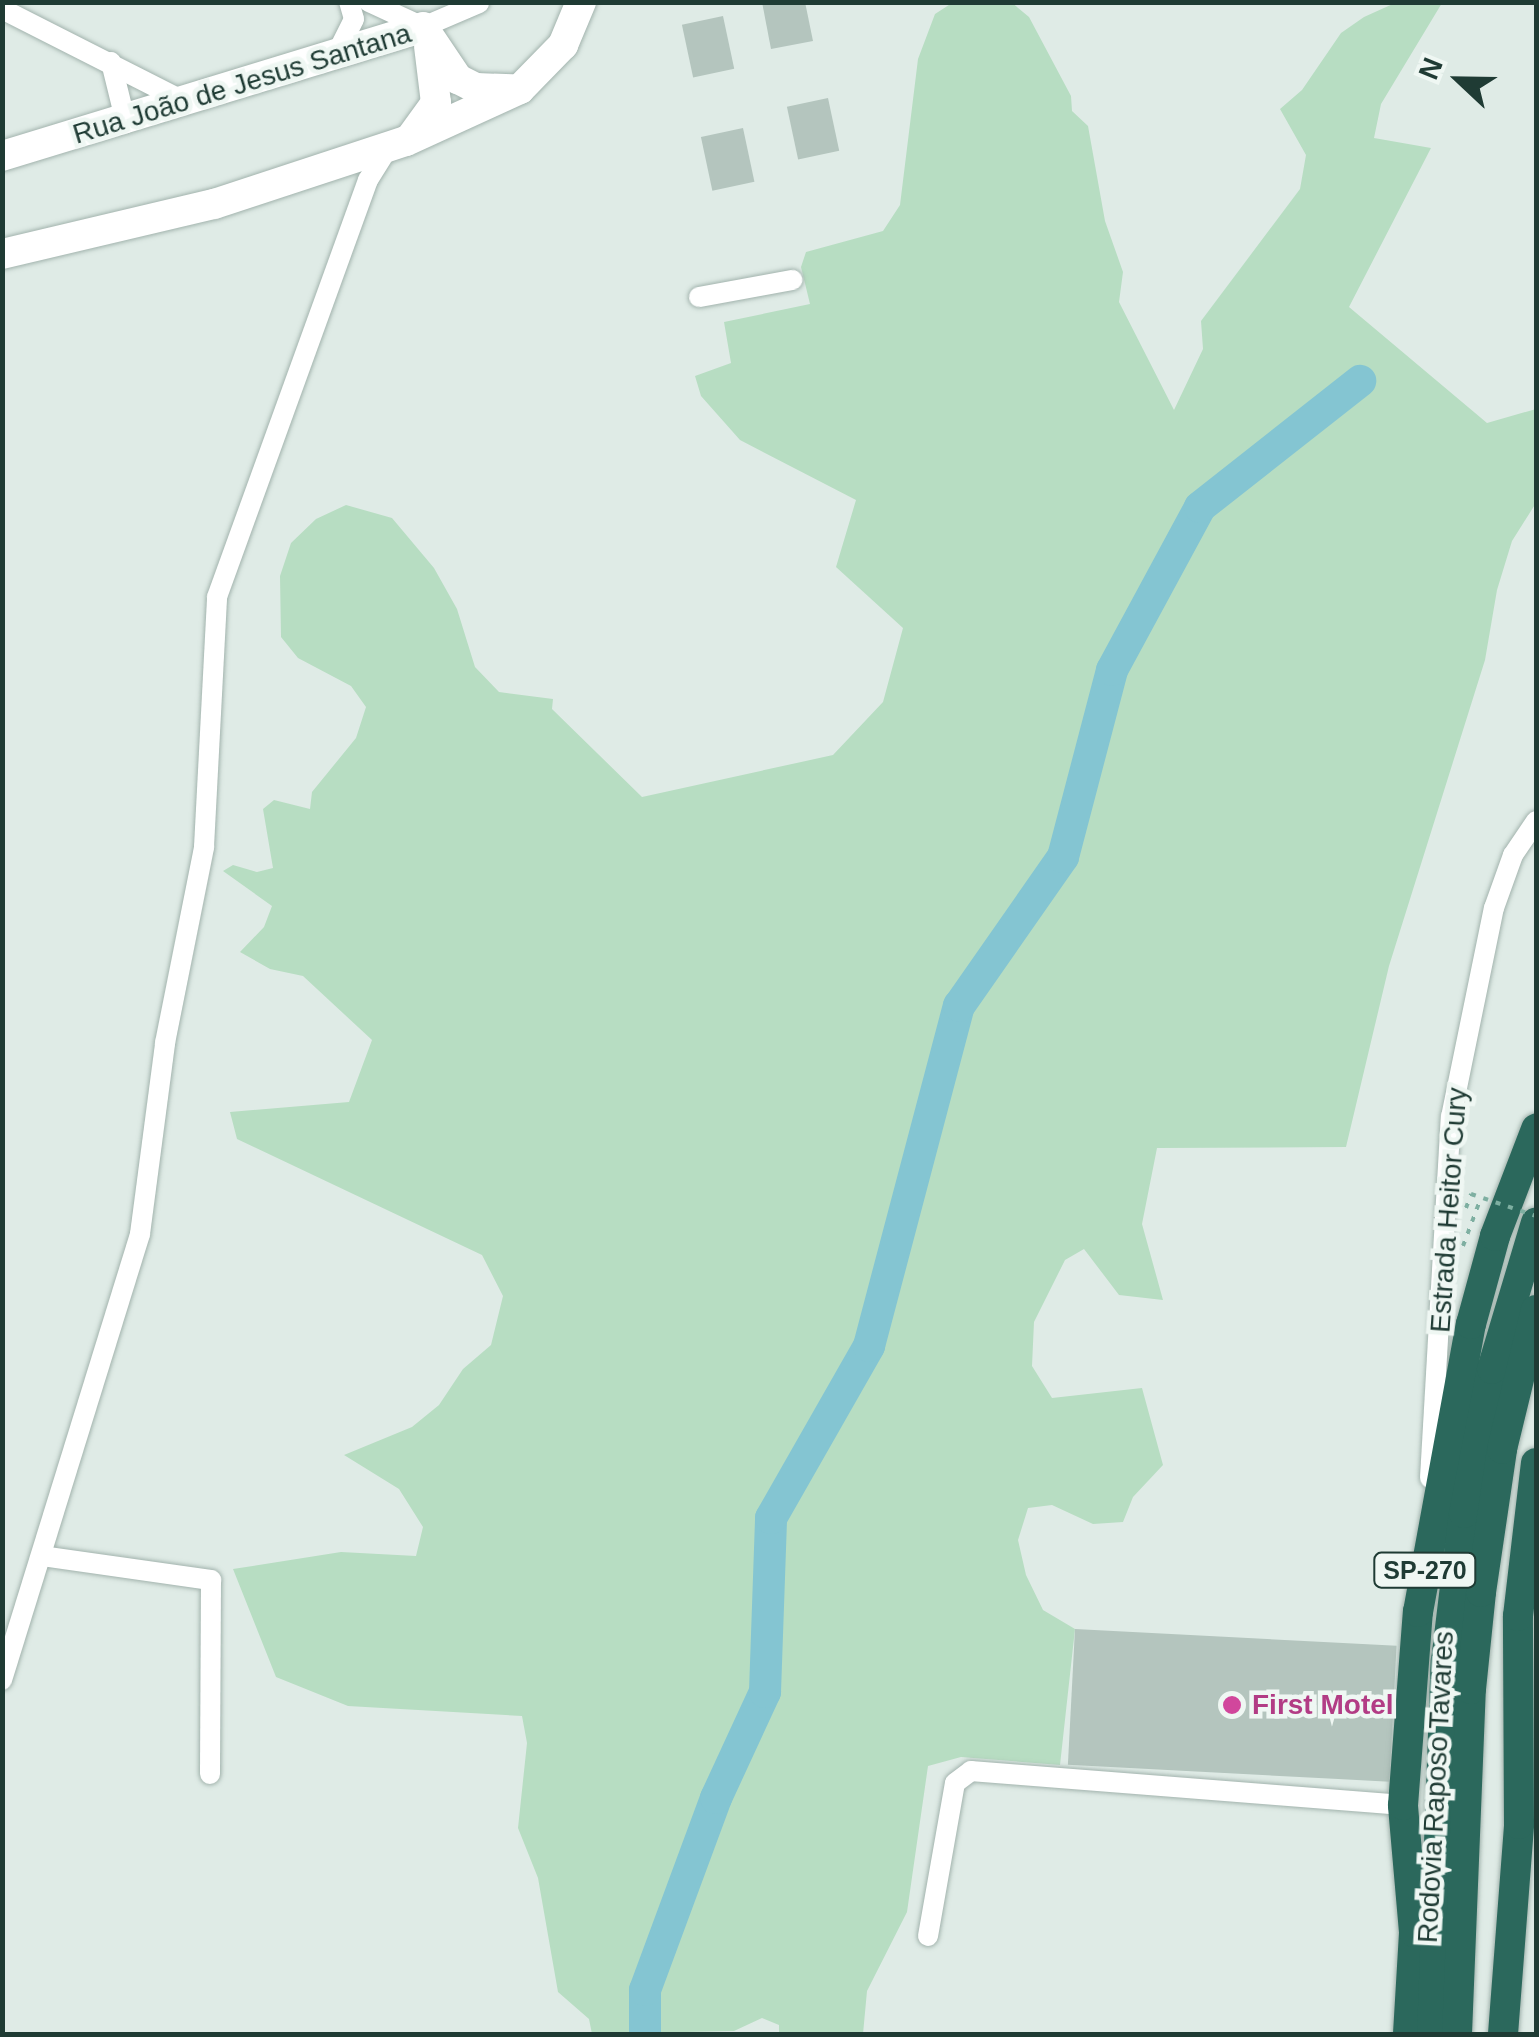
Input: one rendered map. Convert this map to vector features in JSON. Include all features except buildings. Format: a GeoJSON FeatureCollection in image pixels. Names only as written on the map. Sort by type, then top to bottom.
{"type":"FeatureCollection","features":[{"type":"Feature","properties":{"kind":"highway","name":"Rodovia Raposo Tavares"},"geometry":{"type":"LineString","coordinates":[[1416,2031],[1414,1932],[1404,1806],[1418,1612],[1471,1324],[1495,1236],[1536,1129]]}},
{"type":"Feature","properties":{"kind":"highway","name":"Rodovia Raposo Tavares"},"geometry":{"type":"LineString","coordinates":[[1416,2031],[1446,1661],[1464,1512],[1492,1369],[1536,1219]]}},
{"type":"Feature","properties":{"kind":"highway","name":"Rodovia Raposo Tavares"},"geometry":{"type":"LineString","coordinates":[[1457,2034],[1471,1688],[1481,1592],[1502,1448],[1536,1310]]}},
{"type":"Feature","properties":{"kind":"highway"},"geometry":{"type":"LineString","coordinates":[[1502,2034],[1519,1824],[1516,1663],[1536,1463]]}},
{"type":"Feature","properties":{"kind":"main road"},"geometry":{"type":"LineString","coordinates":[[2,254],[214,204],[396,145],[520,89],[563,45],[581,2]]}},
{"type":"Feature","properties":{"kind":"main road","name":"Rua João de Jesus Santana"},"geometry":{"type":"LineString","coordinates":[[2,156],[426,33]]}},
{"type":"Feature","properties":{"kind":"main road"},"geometry":{"type":"LineString","coordinates":[[426,33],[458,79],[476,88],[520,89]]}},
{"type":"Feature","properties":{"kind":"main road"},"geometry":{"type":"LineString","coordinates":[[396,145],[436,103],[426,33]]}},
{"type":"Feature","properties":{"kind":"main road"},"geometry":{"type":"LineString","coordinates":[[1516,1663],[1536,1629]]}},
{"type":"Feature","properties":{"kind":"street"},"geometry":{"type":"LineString","coordinates":[[332,59],[348,40],[354,19],[349,2]]}},
{"type":"Feature","properties":{"kind":"street"},"geometry":{"type":"LineString","coordinates":[[369,2],[426,33]]}},
{"type":"Feature","properties":{"kind":"street","name":"Rua João de Jesus Santana"},"geometry":{"type":"LineString","coordinates":[[426,33],[479,3]]}},
{"type":"Feature","properties":{"kind":"street"},"geometry":{"type":"LineString","coordinates":[[2,9],[187,103]]}},
{"type":"Feature","properties":{"kind":"street"},"geometry":{"type":"LineString","coordinates":[[111,62],[126,123]]}},
{"type":"Feature","properties":{"kind":"street"},"geometry":{"type":"LineString","coordinates":[[2,1680],[140,1234],[165,1043],[204,847],[217,598],[362,195],[396,145]]}},
{"type":"Feature","properties":{"kind":"street"},"geometry":{"type":"LineString","coordinates":[[346,164],[362,195]]}},
{"type":"Feature","properties":{"kind":"street"},"geometry":{"type":"LineString","coordinates":[[699,298],[792,280]]}},
{"type":"Feature","properties":{"kind":"street","name":"Estrada Heitor Cury"},"geometry":{"type":"LineString","coordinates":[[1418,1612],[1451,1117],[1494,908],[1513,855],[1536,821]]}},
{"type":"Feature","properties":{"kind":"street"},"geometry":{"type":"LineString","coordinates":[[42,1556],[211,1580],[210,1774]]}},
{"type":"Feature","properties":{"kind":"street"},"geometry":{"type":"LineString","coordinates":[[928,1936],[955,1783],[971,1772],[1404,1806]]}},
{"type":"Feature","properties":{"kind":"path"},"geometry":{"type":"LineString","coordinates":[[1472,1194],[1536,1219]]}},
{"type":"Feature","properties":{"kind":"green space"},"geometry":{"type":"Polygon","coordinates":[[[1011,2],[1029,17],[1071,96],[1072,111],[1088,126],[1105,221],[1123,272],[1119,302],[1174,410],[1203,349],[1201,321],[1300,189],[1306,155],[1280,109],[1302,90],[1341,33],[1364,17],[1395,3],[1442,3],[1381,104],[1374,138],[1431,148],[1349,307],[1487,423],[1536,409],[1536,503],[1512,541],[1497,590],[1485,660],[1389,966],[1346,1147],[1157,1148],[1142,1224],[1163,1300],[1119,1295],[1084,1249],[1065,1260],[1034,1322],[1032,1366],[1052,1398],[1142,1388],[1163,1465],[1133,1497],[1123,1522],[1093,1524],[1052,1505],[1028,1508],[1018,1540],[1026,1575],[1043,1610],[1075,1629],[1060,1765],[961,1757],[928,1766],[907,1912],[867,1991],[863,2034],[779,2034],[779,2025],[762,2018],[734,2031],[592,2034],[589,2019],[558,1992],[538,1878],[518,1828],[527,1743],[522,1716],[348,1706],[276,1677],[233,1569],[341,1552],[416,1556],[423,1527],[399,1489],[344,1455],[412,1427],[439,1405],[463,1369],[491,1345],[503,1296],[482,1255],[237,1139],[230,1112],[349,1102],[372,1040],[303,976],[270,969],[240,952],[264,927],[272,906],[223,871],[233,865],[257,872],[273,868],[263,809],[274,800],[310,809],[312,792],[356,738],[366,707],[351,686],[298,658],[281,637],[280,576],[291,543],[316,519],[346,505],[392,518],[434,568],[457,609],[475,667],[499,692],[553,699],[552,709],[642,797],[833,755],[883,702],[903,628],[836,567],[856,500],[740,440],[701,396],[695,376],[731,363],[724,322],[810,304],[801,267],[806,252],[883,231],[900,205],[918,59],[935,14],[952,3],[1011,2]]]}},
{"type":"Feature","properties":{"kind":"waterway"},"geometry":{"type":"LineString","coordinates":[[645,2034],[645,1990],[716,1798],[765,1692],[771,1518],[869,1346],[959,1006],[1063,857],[1112,670],[1200,507],[1360,381]]}},
{"type":"Feature","properties":{"kind":"place","name":"First Motel"},"geometry":{"type":"Point","coordinates":[1232,1705]}}]}
